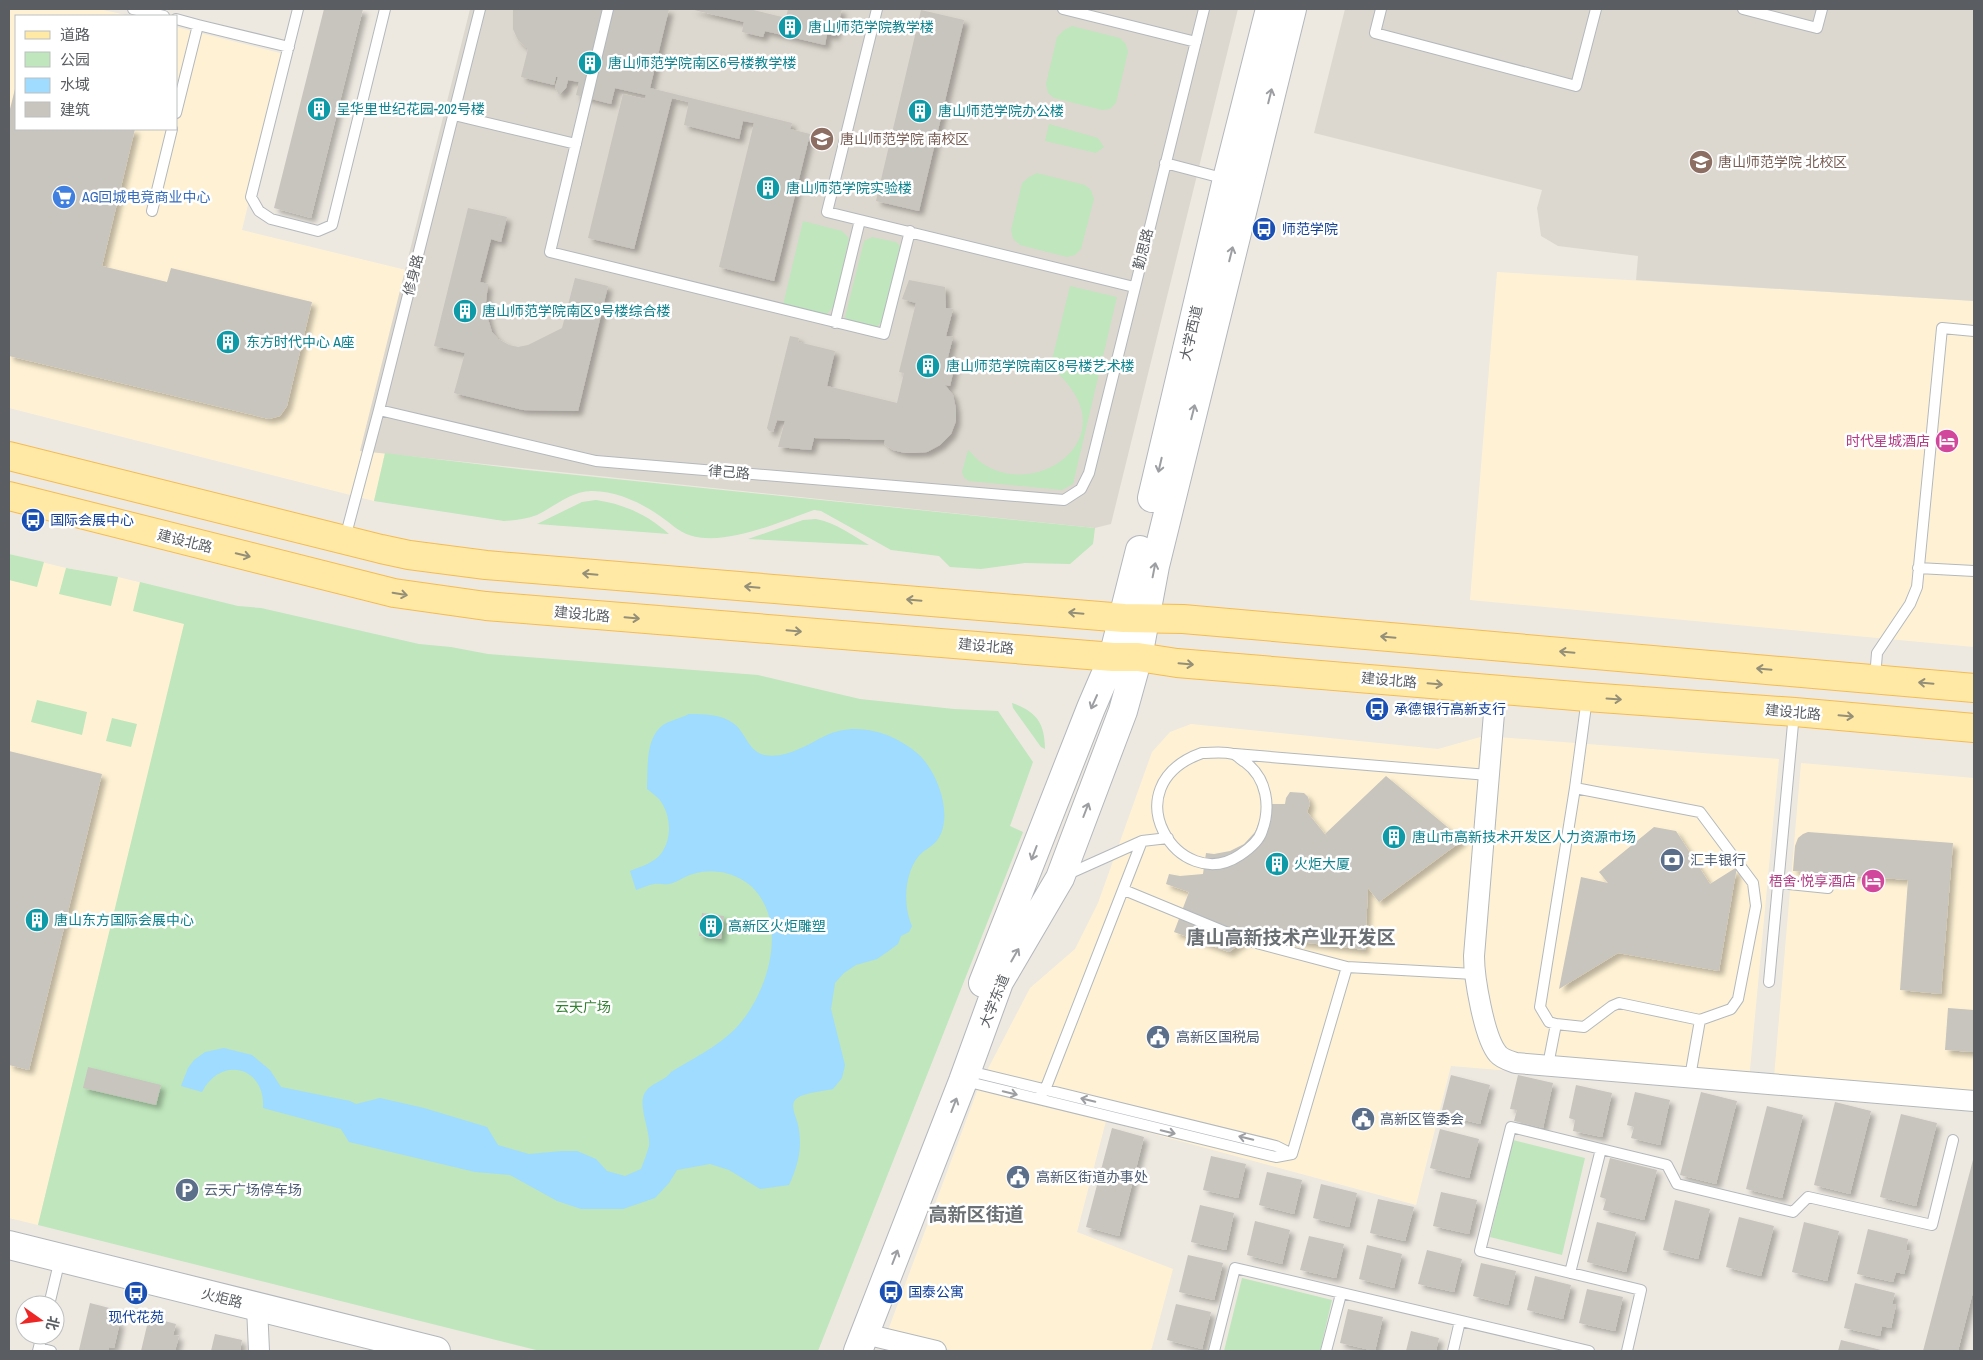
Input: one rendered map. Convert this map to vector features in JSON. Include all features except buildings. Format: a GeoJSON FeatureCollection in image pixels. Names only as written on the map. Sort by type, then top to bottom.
{"type":"FeatureCollection","features":[{"type":"Feature","properties":{"kind":"main road"},"geometry":{"type":"LineString","coordinates":[[9,456],[409,555],[486,566],[1135,618],[1183,619],[1974,688]]}},
{"type":"Feature","properties":{"kind":"main road","name":"建设北路"},"geometry":{"type":"LineString","coordinates":[[9,496],[394,593],[440,601],[1974,728]]}},
{"type":"Feature","properties":{"kind":"street","name":"大学西道"},"geometry":{"type":"LineString","coordinates":[[1126,657],[1227,179],[1270,9]]}},
{"type":"Feature","properties":{"kind":"street","name":"大学西道"},"geometry":{"type":"LineString","coordinates":[[1135,618],[1155,566],[1292,9]]}},
{"type":"Feature","properties":{"kind":"street","name":"大学东道"},"geometry":{"type":"LineString","coordinates":[[862,1343],[965,1076],[999,982],[1060,878],[1123,711],[1126,657]]}},
{"type":"Feature","properties":{"kind":"street","name":"大学东道"},"geometry":{"type":"LineString","coordinates":[[838,1351],[1087,717],[1126,657]]}},
{"type":"Feature","properties":{"kind":"street"},"geometry":{"type":"LineString","coordinates":[[1496,689],[1474,974],[1489,1038],[1499,1055],[1516,1063],[1974,1101]]}},
{"type":"Feature","properties":{"kind":"street","name":"火炬路"},"geometry":{"type":"LineString","coordinates":[[9,1245],[436,1351]]}},
{"type":"Feature","properties":{"kind":"street"},"geometry":{"type":"LineString","coordinates":[[258,1307],[259,1351]]}},
{"type":"Feature","properties":{"kind":"street"},"geometry":{"type":"LineString","coordinates":[[862,1343],[936,1351]]}},
{"type":"Feature","properties":{"kind":"lane"},"geometry":{"type":"LineString","coordinates":[[133,9],[160,15]]}},
{"type":"Feature","properties":{"kind":"lane"},"geometry":{"type":"LineString","coordinates":[[298,9],[251,197],[259,211],[271,219],[318,231],[332,224],[385,9]]}},
{"type":"Feature","properties":{"kind":"lane","name":"修身路"},"geometry":{"type":"LineString","coordinates":[[344,540],[379,410],[480,9]]}},
{"type":"Feature","properties":{"kind":"lane"},"geometry":{"type":"LineString","coordinates":[[608,9],[550,252],[884,334],[910,231]]}},
{"type":"Feature","properties":{"kind":"lane"},"geometry":{"type":"LineString","coordinates":[[877,9],[827,212],[1134,287]]}},
{"type":"Feature","properties":{"kind":"lane"},"geometry":{"type":"LineString","coordinates":[[1063,9],[1196,42]]}},
{"type":"Feature","properties":{"kind":"lane","name":"勤思路"},"geometry":{"type":"LineString","coordinates":[[1081,489],[1089,473],[1204,9]]}},
{"type":"Feature","properties":{"kind":"lane"},"geometry":{"type":"LineString","coordinates":[[1381,9],[1375,33],[1576,86],[1596,9]]}},
{"type":"Feature","properties":{"kind":"lane"},"geometry":{"type":"LineString","coordinates":[[1743,9],[1817,28],[1822,9]]}},
{"type":"Feature","properties":{"kind":"lane"},"geometry":{"type":"LineString","coordinates":[[178,20],[289,47]]}},
{"type":"Feature","properties":{"kind":"lane"},"geometry":{"type":"LineString","coordinates":[[178,105],[198,25]]}},
{"type":"Feature","properties":{"kind":"lane"},"geometry":{"type":"LineString","coordinates":[[454,114],[576,144]]}},
{"type":"Feature","properties":{"kind":"lane"},"geometry":{"type":"LineString","coordinates":[[152,210],[172,130]]}},
{"type":"Feature","properties":{"kind":"lane"},"geometry":{"type":"LineString","coordinates":[[1165,163],[1227,179]]}},
{"type":"Feature","properties":{"kind":"lane"},"geometry":{"type":"LineString","coordinates":[[835,323],[860,220]]}},
{"type":"Feature","properties":{"kind":"lane"},"geometry":{"type":"LineString","coordinates":[[1875,679],[1877,653],[1910,604],[1917,587],[1942,328],[1974,331]]}},
{"type":"Feature","properties":{"kind":"lane","name":"律己路"},"geometry":{"type":"LineString","coordinates":[[379,410],[596,461],[1064,500],[1081,489]]}},
{"type":"Feature","properties":{"kind":"lane"},"geometry":{"type":"LineString","coordinates":[[1918,568],[1974,571]]}},
{"type":"Feature","properties":{"kind":"lane"},"geometry":{"type":"LineString","coordinates":[[1575,788],[1700,812],[1753,883],[1756,906],[1738,999],[1731,1008],[1700,1020],[1619,1004],[1612,1006],[1584,1027],[1549,1022],[1540,1007],[1575,788],[1587,697]]}},
{"type":"Feature","properties":{"kind":"lane"},"geometry":{"type":"LineString","coordinates":[[1769,982],[1794,712]]}},
{"type":"Feature","properties":{"kind":"lane"},"geometry":{"type":"LineString","coordinates":[[1234,754],[1250,766],[1260,779],[1266,797],[1267,815],[1262,833],[1250,848],[1235,859],[1217,864],[1198,862],[1182,854],[1168,838],[1160,828],[1157,812],[1158,796],[1164,780],[1174,768],[1187,759],[1202,753],[1234,754],[1488,775]]}},
{"type":"Feature","properties":{"kind":"lane"},"geometry":{"type":"LineString","coordinates":[[1060,878],[1142,840],[1168,838]]}},
{"type":"Feature","properties":{"kind":"lane"},"geometry":{"type":"LineString","coordinates":[[1037,1099],[1045,1090],[1142,840]]}},
{"type":"Feature","properties":{"kind":"lane"},"geometry":{"type":"LineString","coordinates":[[1778,883],[1828,888]]}},
{"type":"Feature","properties":{"kind":"lane"},"geometry":{"type":"LineString","coordinates":[[1124,890],[1245,940],[1347,967],[1474,974]]}},
{"type":"Feature","properties":{"kind":"lane"},"geometry":{"type":"LineString","coordinates":[[1292,1154],[1347,967]]}},
{"type":"Feature","properties":{"kind":"lane"},"geometry":{"type":"LineString","coordinates":[[1690,1077],[1700,1020]]}},
{"type":"Feature","properties":{"kind":"lane"},"geometry":{"type":"LineString","coordinates":[[1548,1066],[1556,1024]]}},
{"type":"Feature","properties":{"kind":"lane"},"geometry":{"type":"LineString","coordinates":[[965,1076],[1045,1090],[1276,1146],[1292,1154]]}},
{"type":"Feature","properties":{"kind":"lane"},"geometry":{"type":"LineString","coordinates":[[965,1076],[1037,1099],[1276,1157],[1292,1154]]}},
{"type":"Feature","properties":{"kind":"lane"},"geometry":{"type":"LineString","coordinates":[[1627,1351],[1641,1290],[1480,1251],[1511,1127],[1667,1165],[1676,1184],[1793,1212],[1808,1197],[1932,1226],[1953,1140]]}},
{"type":"Feature","properties":{"kind":"lane"},"geometry":{"type":"LineString","coordinates":[[1570,1273],[1601,1149]]}},
{"type":"Feature","properties":{"kind":"lane"},"geometry":{"type":"LineString","coordinates":[[51,1295],[60,1258]]}},
{"type":"Feature","properties":{"kind":"lane"},"geometry":{"type":"LineString","coordinates":[[1214,1351],[1235,1268],[1589,1351]]}},
{"type":"Feature","properties":{"kind":"lane"},"geometry":{"type":"LineString","coordinates":[[1326,1351],[1341,1294]]}},
{"type":"Feature","properties":{"kind":"lane"},"geometry":{"type":"LineString","coordinates":[[1453,1351],[1460,1322]]}},
{"type":"Feature","properties":{"kind":"lane"},"geometry":{"type":"LineString","coordinates":[[38,1350],[50,1351]]}},
{"type":"Feature","properties":{"kind":"shaded area"},"geometry":{"type":"Polygon","coordinates":[[[9,9],[99,9],[126,15],[15,15],[15,130],[178,130],[178,28],[284,54],[242,230],[406,270],[360,451],[385,453],[374,501],[9,408],[9,9]]]}},
{"type":"Feature","properties":{"kind":"shaded area","name":"唐山师范学院 南校区"},"geometry":{"type":"Polygon","coordinates":[[[470,9],[1238,9],[1111,524],[1095,528],[360,451],[470,9]]]}},
{"type":"Feature","properties":{"kind":"shaded area","name":"唐山师范学院 北校区"},"geometry":{"type":"Polygon","coordinates":[[[1345,9],[1974,9],[1974,301],[1636,280],[1638,256],[1558,246],[1541,236],[1537,208],[1542,190],[1314,133],[1345,9]]]}},
{"type":"Feature","properties":{"kind":"shaded area"},"geometry":{"type":"Polygon","coordinates":[[[1497,272],[1974,301],[1974,647],[1470,600],[1497,272]]]}},
{"type":"Feature","properties":{"kind":"shaded area"},"geometry":{"type":"Polygon","coordinates":[[[9,554],[192,595],[38,1225],[9,1218],[9,554]]]}},
{"type":"Feature","properties":{"kind":"shaded area"},"geometry":{"type":"Polygon","coordinates":[[[1191,724],[1438,749],[1484,736],[1779,759],[1748,1091],[1451,1066],[1416,1205],[1106,1121],[1077,1232],[1173,1269],[1151,1351],[954,1351],[887,1333],[979,1086],[1030,988],[1075,949],[1098,903],[1152,752],[1170,732],[1191,724]]]}},
{"type":"Feature","properties":{"kind":"shaded area","name":"梧舍·悦享酒店"},"geometry":{"type":"Polygon","coordinates":[[[1801,763],[1974,778],[1974,1094],[1774,1077],[1801,763]]]}},
{"type":"Feature","properties":{"kind":"green space"},"geometry":{"type":"Polygon","coordinates":[[[1072,26],[1120,38],[1126,44],[1128,52],[1116,103],[1110,109],[1102,110],[1054,98],[1048,93],[1046,84],[1057,37],[1064,30],[1072,26]]]}},
{"type":"Feature","properties":{"kind":"green space"},"geometry":{"type":"Polygon","coordinates":[[[1049,124],[1098,138],[1104,147],[1096,153],[1045,141],[1049,124]]]}},
{"type":"Feature","properties":{"kind":"green space"},"geometry":{"type":"Polygon","coordinates":[[[1037,173],[1085,185],[1091,190],[1094,199],[1081,249],[1075,255],[1067,257],[1020,245],[1013,239],[1011,230],[1022,183],[1037,173]]]}},
{"type":"Feature","properties":{"kind":"green space"},"geometry":{"type":"Polygon","coordinates":[[[803,221],[842,231],[849,238],[834,306],[826,315],[783,305],[803,221]]]}},
{"type":"Feature","properties":{"kind":"green space"},"geometry":{"type":"Polygon","coordinates":[[[872,237],[896,242],[900,246],[881,323],[876,327],[849,321],[845,317],[864,241],[872,237]]]}},
{"type":"Feature","properties":{"kind":"green space"},"geometry":{"type":"Polygon","coordinates":[[[1070,286],[1117,297],[1073,484],[1062,490],[969,481],[964,478],[962,472],[968,450],[982,463],[1002,472],[1023,474],[1043,470],[1061,461],[1074,447],[1082,430],[1082,411],[1065,380],[1050,368],[1070,286]]]}},
{"type":"Feature","properties":{"kind":"green space"},"geometry":{"type":"Polygon","coordinates":[[[385,453],[527,470],[1095,528],[1093,544],[1070,564],[1025,563],[981,569],[950,567],[939,556],[891,550],[821,511],[814,510],[752,532],[719,538],[703,538],[685,534],[637,502],[611,493],[586,491],[564,499],[537,515],[504,521],[374,501],[385,453]]]}},
{"type":"Feature","properties":{"kind":"green space"},"geometry":{"type":"Polygon","coordinates":[[[596,500],[616,504],[635,511],[653,521],[669,534],[537,524],[582,502],[596,500]]]}},
{"type":"Feature","properties":{"kind":"green space"},"geometry":{"type":"Polygon","coordinates":[[[816,519],[837,526],[869,545],[748,539],[803,520],[816,519]]]}},
{"type":"Feature","properties":{"kind":"green space"},"geometry":{"type":"Polygon","coordinates":[[[9,554],[44,562],[37,587],[9,580],[9,554]]]}},
{"type":"Feature","properties":{"kind":"green space"},"geometry":{"type":"Polygon","coordinates":[[[66,568],[118,577],[111,606],[59,594],[66,568]]]}},
{"type":"Feature","properties":{"kind":"green space","name":"云天广场"},"geometry":{"type":"Polygon","coordinates":[[[140,582],[238,606],[261,608],[419,644],[451,647],[488,654],[758,675],[860,699],[954,709],[998,711],[1033,762],[1010,826],[1023,832],[818,1351],[540,1351],[38,1225],[184,624],[133,611],[140,582]]]}},
{"type":"Feature","properties":{"kind":"green space"},"geometry":{"type":"Polygon","coordinates":[[[37,700],[87,712],[82,735],[31,722],[37,700]]]}},
{"type":"Feature","properties":{"kind":"green space"},"geometry":{"type":"Polygon","coordinates":[[[1012,703],[1027,710],[1038,719],[1045,740],[1045,749],[1041,747],[1013,708],[1012,703]]]}},
{"type":"Feature","properties":{"kind":"green space"},"geometry":{"type":"Polygon","coordinates":[[[112,718],[137,724],[131,747],[106,741],[112,718]]]}},
{"type":"Feature","properties":{"kind":"green space"},"geometry":{"type":"Polygon","coordinates":[[[1513,1140],[1585,1158],[1562,1255],[1490,1237],[1513,1140]]]}},
{"type":"Feature","properties":{"kind":"green space"},"geometry":{"type":"Polygon","coordinates":[[[1242,1278],[1332,1300],[1320,1351],[1224,1351],[1242,1278]]]}},
{"type":"Feature","properties":{"kind":"water"},"geometry":{"type":"Polygon","coordinates":[[[689,714],[712,715],[728,720],[741,731],[754,749],[764,755],[772,756],[788,753],[825,736],[849,729],[861,729],[885,734],[907,746],[924,761],[937,781],[944,806],[943,829],[938,839],[918,857],[910,873],[906,891],[907,909],[912,926],[909,932],[901,936],[898,944],[877,959],[856,965],[844,973],[835,983],[831,1009],[845,1065],[842,1078],[833,1089],[803,1095],[794,1102],[793,1108],[799,1133],[800,1149],[789,1185],[760,1189],[729,1170],[710,1164],[677,1170],[669,1183],[655,1198],[623,1209],[581,1209],[557,1201],[510,1175],[475,1172],[349,1142],[341,1129],[263,1108],[262,1094],[257,1083],[250,1075],[241,1071],[230,1070],[220,1073],[210,1080],[202,1092],[181,1086],[188,1068],[194,1060],[205,1052],[224,1048],[252,1055],[270,1070],[281,1087],[350,1101],[356,1104],[380,1098],[424,1108],[487,1127],[498,1145],[529,1154],[577,1151],[596,1159],[607,1171],[625,1176],[641,1169],[649,1146],[643,1110],[643,1096],[646,1091],[666,1078],[671,1072],[727,1037],[735,1029],[752,1007],[767,972],[771,954],[772,935],[769,917],[762,900],[751,886],[736,877],[720,872],[701,872],[671,884],[654,884],[636,890],[630,871],[658,857],[666,844],[669,828],[663,805],[647,789],[650,746],[657,731],[663,725],[689,714]]]}},
{"type":"Feature","properties":{"kind":"place","name":"唐山师范学院教学楼"},"geometry":{"type":"Point","coordinates":[790,27]}},
{"type":"Feature","properties":{"kind":"place","name":"唐山师范学院南区6号楼教学楼"},"geometry":{"type":"Point","coordinates":[590,63]}},
{"type":"Feature","properties":{"kind":"place","name":"呈华里世纪花园-202号楼"},"geometry":{"type":"Point","coordinates":[319,109]}},
{"type":"Feature","properties":{"kind":"place","name":"唐山师范学院办公楼"},"geometry":{"type":"Point","coordinates":[920,111]}},
{"type":"Feature","properties":{"kind":"place","name":"唐山师范学院 南校区"},"geometry":{"type":"Point","coordinates":[822,139]}},
{"type":"Feature","properties":{"kind":"place","name":"唐山师范学院 北校区"},"geometry":{"type":"Point","coordinates":[1701,162]}},
{"type":"Feature","properties":{"kind":"place","name":"唐山师范学院实验楼"},"geometry":{"type":"Point","coordinates":[768,188]}},
{"type":"Feature","properties":{"kind":"place","name":"AG回城电竞商业中心"},"geometry":{"type":"Point","coordinates":[64,197]}},
{"type":"Feature","properties":{"kind":"place","name":"师范学院"},"geometry":{"type":"Point","coordinates":[1264,229]}},
{"type":"Feature","properties":{"kind":"place","name":"唐山师范学院南区9号楼综合楼"},"geometry":{"type":"Point","coordinates":[465,311]}},
{"type":"Feature","properties":{"kind":"place","name":"东方时代中心 A座"},"geometry":{"type":"Point","coordinates":[228,342]}},
{"type":"Feature","properties":{"kind":"place","name":"唐山师范学院南区8号楼艺术楼"},"geometry":{"type":"Point","coordinates":[928,366]}},
{"type":"Feature","properties":{"kind":"place","name":"时代星城酒店"},"geometry":{"type":"Point","coordinates":[1947,441]}},
{"type":"Feature","properties":{"kind":"place","name":"国际会展中心"},"geometry":{"type":"Point","coordinates":[33,520]}},
{"type":"Feature","properties":{"kind":"place","name":"承德银行高新支行"},"geometry":{"type":"Point","coordinates":[1377,709]}},
{"type":"Feature","properties":{"kind":"place","name":"唐山市高新技术开发区人力资源市场"},"geometry":{"type":"Point","coordinates":[1394,837]}},
{"type":"Feature","properties":{"kind":"place","name":"汇丰银行"},"geometry":{"type":"Point","coordinates":[1672,860]}},
{"type":"Feature","properties":{"kind":"place","name":"火炬大厦"},"geometry":{"type":"Point","coordinates":[1277,864]}},
{"type":"Feature","properties":{"kind":"place","name":"梧舍·悦享酒店"},"geometry":{"type":"Point","coordinates":[1873,881]}},
{"type":"Feature","properties":{"kind":"place","name":"唐山东方国际会展中心"},"geometry":{"type":"Point","coordinates":[37,920]}},
{"type":"Feature","properties":{"kind":"place","name":"高新区火炬雕塑"},"geometry":{"type":"Point","coordinates":[711,926]}},
{"type":"Feature","properties":{"kind":"place","name":"高新区国税局"},"geometry":{"type":"Point","coordinates":[1158,1037]}},
{"type":"Feature","properties":{"kind":"place","name":"高新区管委会"},"geometry":{"type":"Point","coordinates":[1363,1119]}},
{"type":"Feature","properties":{"kind":"place","name":"高新区街道办事处"},"geometry":{"type":"Point","coordinates":[1018,1177]}},
{"type":"Feature","properties":{"kind":"place","name":"云天广场停车场"},"geometry":{"type":"Point","coordinates":[187,1190]}},
{"type":"Feature","properties":{"kind":"place","name":"国泰公寓"},"geometry":{"type":"Point","coordinates":[891,1292]}},
{"type":"Feature","properties":{"kind":"place","name":"现代花苑"},"geometry":{"type":"Point","coordinates":[136,1293]}},
{"type":"Feature","properties":{"kind":"district","name":"唐山高新技术产业开发区"},"geometry":{"type":"Point","coordinates":[1291,937]}},
{"type":"Feature","properties":{"kind":"district","name":"高新区街道"},"geometry":{"type":"Point","coordinates":[976,1214]}}]}
